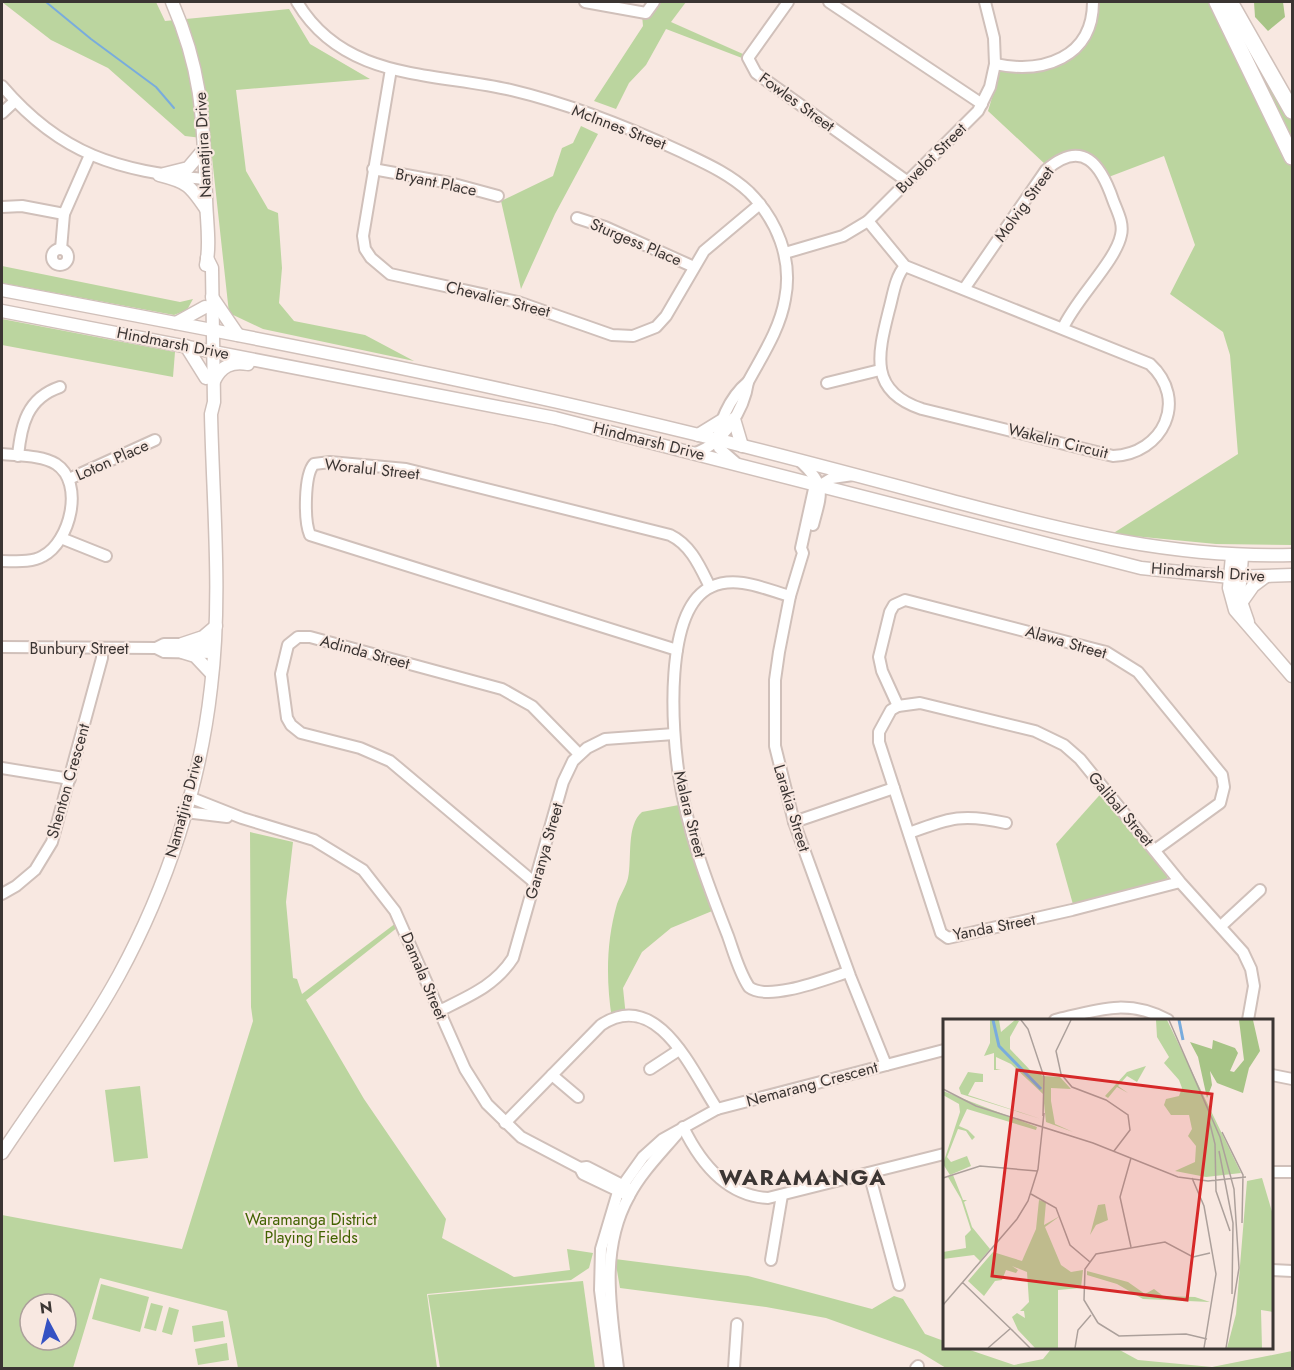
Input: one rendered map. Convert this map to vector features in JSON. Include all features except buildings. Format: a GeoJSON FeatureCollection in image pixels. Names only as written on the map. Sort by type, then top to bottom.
{"type":"FeatureCollection","features":[{"type":"Feature","properties":{"kind":"highway"},"geometry":{"type":"LineString","coordinates":[[1217,2],[1293,157]]}},
{"type":"Feature","properties":{"kind":"highway"},"geometry":{"type":"LineString","coordinates":[[1232,2],[1260,37],[1293,91]]}},
{"type":"Feature","properties":{"kind":"highway"},"geometry":{"type":"LineString","coordinates":[[1232,2],[1293,111]]}},
{"type":"Feature","properties":{"kind":"highway"},"geometry":{"type":"LineString","coordinates":[[1250,69],[1293,168]]}},
{"type":"Feature","properties":{"kind":"main road","name":"Namatjira Drive"},"geometry":{"type":"LineString","coordinates":[[2,1153],[119,975],[159,887],[189,797],[212,674],[216,626],[211,414],[207,402],[210,350],[209,302],[205,268],[207,258],[206,210],[201,91],[190,48],[172,2]]}},
{"type":"Feature","properties":{"kind":"main road"},"geometry":{"type":"LineString","coordinates":[[159,175],[188,168],[204,149]]}},
{"type":"Feature","properties":{"kind":"main road"},"geometry":{"type":"LineString","coordinates":[[159,175],[184,182],[194,190],[206,210]]}},
{"type":"Feature","properties":{"kind":"main road","name":"Hindmarsh Drive"},"geometry":{"type":"LineString","coordinates":[[2,290],[474,383],[698,435],[1084,535],[1144,547],[1237,556],[1292,555]]}},
{"type":"Feature","properties":{"kind":"main road"},"geometry":{"type":"LineString","coordinates":[[176,323],[209,302],[238,335]]}},
{"type":"Feature","properties":{"kind":"main road","name":"Hindmarsh Drive"},"geometry":{"type":"LineString","coordinates":[[2,311],[555,418],[735,462],[1141,568],[1235,577],[1293,575]]}},
{"type":"Feature","properties":{"kind":"main road"},"geometry":{"type":"LineString","coordinates":[[186,346],[210,379],[226,365],[238,362],[284,371],[295,366]]}},
{"type":"Feature","properties":{"kind":"main road"},"geometry":{"type":"LineString","coordinates":[[698,435],[729,419],[742,446]]}},
{"type":"Feature","properties":{"kind":"main road"},"geometry":{"type":"LineString","coordinates":[[1237,556],[1235,577],[1248,626]]}},
{"type":"Feature","properties":{"kind":"main road"},"geometry":{"type":"LineString","coordinates":[[1235,577],[1229,588],[1235,610],[1293,676]]}},
{"type":"Feature","properties":{"kind":"main road"},"geometry":{"type":"LineString","coordinates":[[1241,603],[1253,586],[1264,577]]}},
{"type":"Feature","properties":{"kind":"main road"},"geometry":{"type":"LineString","coordinates":[[182,648],[203,637],[216,626]]}},
{"type":"Feature","properties":{"kind":"main road"},"geometry":{"type":"LineString","coordinates":[[182,648],[195,656],[212,674]]}},
{"type":"Feature","properties":{"kind":"street","name":"McInnes Street"},"geometry":{"type":"LineString","coordinates":[[297,2],[310,22],[340,48],[372,64],[511,90],[607,120],[715,168],[740,184],[760,204],[775,227],[785,253],[787,285],[780,320],[748,382],[747,393],[717,440],[695,453]]}},
{"type":"Feature","properties":{"kind":"street"},"geometry":{"type":"LineString","coordinates":[[585,2],[646,13],[654,2]]}},
{"type":"Feature","properties":{"kind":"street","name":"Fowles Street"},"geometry":{"type":"LineString","coordinates":[[788,2],[748,58],[756,73],[908,182]]}},
{"type":"Feature","properties":{"kind":"street"},"geometry":{"type":"LineString","coordinates":[[829,2],[982,104]]}},
{"type":"Feature","properties":{"kind":"street","name":"Buvelot Street"},"geometry":{"type":"LineString","coordinates":[[785,253],[843,236],[867,221],[908,182],[982,104],[995,64],[994,38],[985,2]]}},
{"type":"Feature","properties":{"kind":"street"},"geometry":{"type":"LineString","coordinates":[[995,64],[1017,68],[1041,67],[1068,55],[1081,39],[1093,16],[1093,2]]}},
{"type":"Feature","properties":{"kind":"street","name":"Chevalier Street"},"geometry":{"type":"LineString","coordinates":[[391,69],[364,226],[365,249],[378,267],[398,277],[518,302],[612,335],[633,336],[656,327],[666,316],[694,267],[715,240],[760,204]]}},
{"type":"Feature","properties":{"kind":"street"},"geometry":{"type":"LineString","coordinates":[[2,86],[33,119],[90,155],[111,164],[159,175],[205,179]]}},
{"type":"Feature","properties":{"kind":"street"},"geometry":{"type":"LineString","coordinates":[[2,113],[15,101]]}},
{"type":"Feature","properties":{"kind":"street"},"geometry":{"type":"LineString","coordinates":[[61,249],[64,214],[90,155]]}},
{"type":"Feature","properties":{"kind":"street","name":"Molvig Street"},"geometry":{"type":"LineString","coordinates":[[964,289],[1046,170],[1063,158],[1084,158],[1098,166],[1105,176],[1122,229],[1117,247],[1063,328]]}},
{"type":"Feature","properties":{"kind":"street","name":"Bryant Place"},"geometry":{"type":"LineString","coordinates":[[373,169],[450,183],[498,196]]}},
{"type":"Feature","properties":{"kind":"street"},"geometry":{"type":"LineString","coordinates":[[2,207],[22,206],[64,214]]}},
{"type":"Feature","properties":{"kind":"street","name":"Sturgess Place"},"geometry":{"type":"LineString","coordinates":[[577,218],[605,227],[694,267]]}},
{"type":"Feature","properties":{"kind":"street","name":"Wakelin Circuit"},"geometry":{"type":"LineString","coordinates":[[867,221],[905,266],[1144,360],[1161,378],[1168,400],[1167,416],[1161,432],[1144,448],[1129,454],[1113,456],[922,409],[904,402],[892,393],[880,370]]}},
{"type":"Feature","properties":{"kind":"street"},"geometry":{"type":"LineString","coordinates":[[827,383],[880,370],[880,349],[885,328],[898,277],[905,266]]}},
{"type":"Feature","properties":{"kind":"street"},"geometry":{"type":"LineString","coordinates":[[18,456],[24,416],[49,390],[60,387]]}},
{"type":"Feature","properties":{"kind":"street","name":"Loton Place"},"geometry":{"type":"LineString","coordinates":[[69,479],[155,440]]}},
{"type":"Feature","properties":{"kind":"street"},"geometry":{"type":"LineString","coordinates":[[717,440],[719,448],[735,462]]}},
{"type":"Feature","properties":{"kind":"street"},"geometry":{"type":"LineString","coordinates":[[2,454],[54,463],[69,479],[72,503],[61,538],[43,556],[32,560],[2,561]]}},
{"type":"Feature","properties":{"kind":"street","name":"Woralul Street"},"geometry":{"type":"LineString","coordinates":[[677,650],[310,535],[306,518],[311,466],[318,462],[330,462],[406,469],[670,535],[684,544],[691,553],[710,587]]}},
{"type":"Feature","properties":{"kind":"street"},"geometry":{"type":"LineString","coordinates":[[801,462],[820,484],[832,478],[853,475]]}},
{"type":"Feature","properties":{"kind":"street","name":"Larakia Street"},"geometry":{"type":"LineString","coordinates":[[820,484],[814,489],[807,537],[790,596],[775,680],[774,721],[779,770],[794,822],[882,1066]]}},
{"type":"Feature","properties":{"kind":"street"},"geometry":{"type":"LineString","coordinates":[[61,538],[106,556]]}},
{"type":"Feature","properties":{"kind":"street"},"geometry":{"type":"LineString","coordinates":[[710,587],[741,582],[790,596]]}},
{"type":"Feature","properties":{"kind":"street","name":"Malara Street"},"geometry":{"type":"LineString","coordinates":[[710,587],[695,599],[688,609],[677,650],[674,734],[684,804],[717,909],[749,987],[762,992],[778,991],[848,972]]}},
{"type":"Feature","properties":{"kind":"street","name":"Alawa Street"},"geometry":{"type":"LineString","coordinates":[[898,706],[882,671],[879,657],[892,608],[905,600],[1106,652],[1120,659],[1138,672],[1222,775],[1224,788],[1220,803],[1155,850]]}},
{"type":"Feature","properties":{"kind":"street","name":"Adinda Street"},"geometry":{"type":"LineString","coordinates":[[535,883],[390,761],[360,748],[295,729],[287,718],[281,674],[288,645],[298,637],[310,637],[502,689],[531,706],[579,754]]}},
{"type":"Feature","properties":{"kind":"street","name":"Bunbury Street"},"geometry":{"type":"LineString","coordinates":[[2,647],[156,648],[164,652],[182,648],[214,648]]}},
{"type":"Feature","properties":{"kind":"street","name":"Shenton Crescent"},"geometry":{"type":"LineString","coordinates":[[2,894],[23,882],[40,863],[52,842],[102,648]]}},
{"type":"Feature","properties":{"kind":"street","name":"Galibal Street"},"geometry":{"type":"LineString","coordinates":[[898,706],[920,704],[1035,731],[1055,740],[1080,759],[1180,882],[1243,952],[1251,969],[1254,996],[1248,1019]]}},
{"type":"Feature","properties":{"kind":"street","name":"Yanda Street"},"geometry":{"type":"LineString","coordinates":[[898,706],[885,718],[879,732],[879,742],[942,933],[948,938],[1072,910],[1180,882]]}},
{"type":"Feature","properties":{"kind":"street"},"geometry":{"type":"LineString","coordinates":[[579,754],[605,740],[674,734]]}},
{"type":"Feature","properties":{"kind":"street","name":"Garanya Street"},"geometry":{"type":"LineString","coordinates":[[439,1011],[479,992],[502,975],[513,958],[563,782],[579,754]]}},
{"type":"Feature","properties":{"kind":"street"},"geometry":{"type":"LineString","coordinates":[[2,768],[70,779]]}},
{"type":"Feature","properties":{"kind":"street"},"geometry":{"type":"LineString","coordinates":[[794,822],[894,788]]}},
{"type":"Feature","properties":{"kind":"street","name":"Damala Street"},"geometry":{"type":"LineString","coordinates":[[189,797],[329,848],[363,870],[376,883],[402,923],[471,1081],[505,1123],[521,1137],[580,1168],[587,1167],[625,1191]]}},
{"type":"Feature","properties":{"kind":"street","name":"Damala Street"},"geometry":{"type":"LineString","coordinates":[[185,812],[242,818]]}},
{"type":"Feature","properties":{"kind":"street"},"geometry":{"type":"LineString","coordinates":[[909,833],[949,818],[964,816],[1006,823]]}},
{"type":"Feature","properties":{"kind":"street"},"geometry":{"type":"LineString","coordinates":[[1221,926],[1260,890]]}},
{"type":"Feature","properties":{"kind":"street"},"geometry":{"type":"LineString","coordinates":[[1059,1019],[1103,1008],[1132,1006],[1165,1019]]}},
{"type":"Feature","properties":{"kind":"street"},"geometry":{"type":"LineString","coordinates":[[505,1123],[602,1025],[612,1019],[638,1017],[650,1020],[662,1028],[717,1109]]}},
{"type":"Feature","properties":{"kind":"street"},"geometry":{"type":"LineString","coordinates":[[650,1069],[679,1050]]}},
{"type":"Feature","properties":{"kind":"street","name":"Nemarang Crescent"},"geometry":{"type":"LineString","coordinates":[[610,1368],[604,1271],[607,1223],[639,1161],[663,1139],[717,1109],[943,1051]]}},
{"type":"Feature","properties":{"kind":"street"},"geometry":{"type":"LineString","coordinates":[[552,1075],[578,1097]]}},
{"type":"Feature","properties":{"kind":"street"},"geometry":{"type":"LineString","coordinates":[[1273,1075],[1293,1079]]}},
{"type":"Feature","properties":{"kind":"street"},"geometry":{"type":"LineString","coordinates":[[683,1127],[712,1171],[728,1186],[744,1195],[760,1198],[782,1195],[943,1154]]}},
{"type":"Feature","properties":{"kind":"street"},"geometry":{"type":"LineString","coordinates":[[1273,1172],[1293,1172]]}},
{"type":"Feature","properties":{"kind":"street"},"geometry":{"type":"LineString","coordinates":[[869,1173],[899,1285]]}},
{"type":"Feature","properties":{"kind":"street"},"geometry":{"type":"LineString","coordinates":[[771,1260],[782,1195]]}},
{"type":"Feature","properties":{"kind":"street"},"geometry":{"type":"LineString","coordinates":[[1273,1270],[1293,1271]]}},
{"type":"Feature","properties":{"kind":"street","name":"Nemarang Crescent"},"geometry":{"type":"LineString","coordinates":[[605,1289],[618,1368]]}},
{"type":"Feature","properties":{"kind":"street"},"geometry":{"type":"LineString","coordinates":[[734,1368],[737,1324]]}},
{"type":"Feature","properties":{"kind":"green space"},"geometry":{"type":"Polygon","coordinates":[[[2,2],[156,2],[165,21],[289,9],[310,44],[370,79],[236,90],[246,171],[268,209],[278,213],[282,268],[279,303],[294,321],[365,335],[414,361],[263,329],[229,313],[210,139],[185,136],[108,68],[51,40],[2,2]]]}},
{"type":"Feature","properties":{"kind":"green space"},"geometry":{"type":"Polygon","coordinates":[[[658,2],[686,2],[671,22],[743,54],[742,58],[666,29],[646,65],[629,83],[616,109],[594,101],[643,26],[642,15],[658,2]]]}},
{"type":"Feature","properties":{"kind":"green space"},"geometry":{"type":"Polygon","coordinates":[[[1094,2],[1217,2],[1276,71],[1292,96],[1292,545],[1216,544],[1112,534],[1238,454],[1230,355],[1223,332],[1170,294],[1195,245],[1164,156],[1106,178],[1086,158],[1046,165],[988,111],[1001,68],[1041,69],[1083,40],[1094,2]]]}},
{"type":"Feature","properties":{"kind":"green space"},"geometry":{"type":"Polygon","coordinates":[[[1254,2],[1283,2],[1285,17],[1268,31],[1255,17],[1254,2]]]}},
{"type":"Feature","properties":{"kind":"green space"},"geometry":{"type":"Polygon","coordinates":[[[581,126],[598,134],[555,214],[521,289],[501,201],[553,176],[562,148],[573,143],[581,126]]]}},
{"type":"Feature","properties":{"kind":"green space"},"geometry":{"type":"Polygon","coordinates":[[[2,266],[180,302],[193,299],[187,310],[174,315],[2,283],[2,266]]]}},
{"type":"Feature","properties":{"kind":"green space"},"geometry":{"type":"Polygon","coordinates":[[[2,319],[175,352],[173,377],[2,345],[2,319]]]}},
{"type":"Feature","properties":{"kind":"green space"},"geometry":{"type":"Polygon","coordinates":[[[1105,789],[1165,870],[1168,880],[1163,885],[1074,908],[1056,844],[1105,789]]]}},
{"type":"Feature","properties":{"kind":"green space"},"geometry":{"type":"Polygon","coordinates":[[[684,804],[717,909],[671,928],[642,952],[623,988],[626,1017],[612,1019],[608,976],[609,947],[613,918],[628,878],[630,843],[634,825],[642,812],[684,804]]]}},
{"type":"Feature","properties":{"kind":"green space","name":"Waramanga District Playing Fields"},"geometry":{"type":"Polygon","coordinates":[[[250,832],[293,842],[286,902],[293,978],[297,979],[302,994],[396,923],[398,927],[306,1000],[364,1099],[446,1219],[442,1238],[514,1277],[570,1270],[567,1249],[593,1253],[589,1268],[571,1280],[427,1294],[437,1368],[238,1368],[227,1311],[100,1278],[78,1351],[78,1292],[18,1292],[18,1352],[78,1352],[73,1368],[2,1368],[2,1215],[182,1249],[253,1021],[250,832]]]}},
{"type":"Feature","properties":{"kind":"green space"},"geometry":{"type":"Polygon","coordinates":[[[140,1086],[148,1158],[114,1162],[105,1090],[140,1086]]]}},
{"type":"Feature","properties":{"kind":"green space"},"geometry":{"type":"Polygon","coordinates":[[[615,1259],[748,1276],[872,1309],[894,1296],[903,1299],[925,1334],[943,1341],[943,1349],[967,1349],[1014,1365],[1043,1359],[1051,1349],[1118,1349],[1138,1360],[1212,1367],[1292,1351],[1292,1368],[946,1368],[918,1351],[826,1318],[766,1307],[620,1288],[615,1259]]]}},
{"type":"Feature","properties":{"kind":"green space"},"geometry":{"type":"Polygon","coordinates":[[[583,1281],[595,1368],[440,1368],[428,1295],[583,1281]]]}},
{"type":"Feature","properties":{"kind":"green space"},"geometry":{"type":"Polygon","coordinates":[[[101,1284],[149,1297],[140,1332],[92,1319],[101,1284]]]}},
{"type":"Feature","properties":{"kind":"green space"},"geometry":{"type":"Polygon","coordinates":[[[151,1303],[163,1306],[156,1331],[144,1328],[151,1303]]]}},
{"type":"Feature","properties":{"kind":"green space"},"geometry":{"type":"Polygon","coordinates":[[[169,1307],[179,1310],[172,1335],[162,1332],[169,1307]]]}},
{"type":"Feature","properties":{"kind":"green space"},"geometry":{"type":"Polygon","coordinates":[[[223,1321],[225,1337],[194,1342],[192,1326],[223,1321]]]}},
{"type":"Feature","properties":{"kind":"green space"},"geometry":{"type":"Polygon","coordinates":[[[227,1343],[229,1360],[198,1365],[195,1349],[227,1343]]]}},
{"type":"Feature","properties":{"kind":"waterway"},"geometry":{"type":"LineString","coordinates":[[46,2],[156,87],[174,108]]}},
{"type":"Feature","properties":{"kind":"district","name":"WARAMANGA"},"geometry":{"type":"Point","coordinates":[803,1177]}}]}
